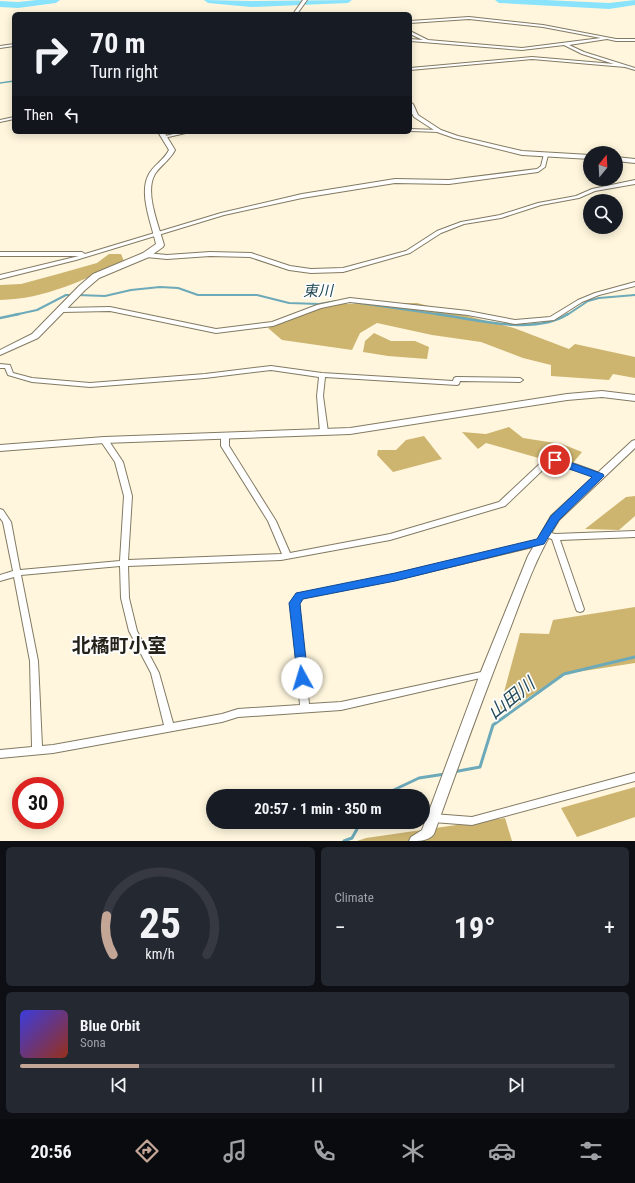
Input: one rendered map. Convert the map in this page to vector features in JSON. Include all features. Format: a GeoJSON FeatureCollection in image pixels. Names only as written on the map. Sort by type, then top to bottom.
{"type":"FeatureCollection","features":[{"type":"Feature","properties":{"kind":"street"},"geometry":{"type":"LineString","coordinates":[[296,12],[304,2]]}},
{"type":"Feature","properties":{"kind":"street"},"geometry":{"type":"LineString","coordinates":[[412,22],[469,18],[543,26],[616,40]]}},
{"type":"Feature","properties":{"kind":"street"},"geometry":{"type":"LineString","coordinates":[[412,33],[424,38],[426,41]]}},
{"type":"Feature","properties":{"kind":"street"},"geometry":{"type":"LineString","coordinates":[[412,40],[522,49],[604,39],[635,40]]}},
{"type":"Feature","properties":{"kind":"street"},"geometry":{"type":"LineString","coordinates":[[0,43],[12,44]]}},
{"type":"Feature","properties":{"kind":"street"},"geometry":{"type":"LineString","coordinates":[[0,47],[12,44]]}},
{"type":"Feature","properties":{"kind":"street"},"geometry":{"type":"LineString","coordinates":[[564,44],[583,53],[635,69]]}},
{"type":"Feature","properties":{"kind":"street"},"geometry":{"type":"LineString","coordinates":[[412,69],[532,58],[625,66]]}},
{"type":"Feature","properties":{"kind":"street"},"geometry":{"type":"LineString","coordinates":[[413,116],[439,131]]}},
{"type":"Feature","properties":{"kind":"street"},"geometry":{"type":"LineString","coordinates":[[0,122],[12,119]]}},
{"type":"Feature","properties":{"kind":"street"},"geometry":{"type":"LineString","coordinates":[[412,130],[439,131],[522,153],[583,157]]}},
{"type":"Feature","properties":{"kind":"street"},"geometry":{"type":"LineString","coordinates":[[0,353],[35,336],[82,288],[96,276],[146,255],[160,245],[158,233],[150,215],[149,182],[151,175],[170,156],[172,150],[163,134]]}},
{"type":"Feature","properties":{"kind":"street"},"geometry":{"type":"LineString","coordinates":[[0,277],[28,272],[230,213],[335,189],[395,181],[449,182],[538,170],[542,167],[546,155]]}},
{"type":"Feature","properties":{"kind":"street"},"geometry":{"type":"LineString","coordinates":[[623,159],[634,159]]}},
{"type":"Feature","properties":{"kind":"street"},"geometry":{"type":"LineString","coordinates":[[146,255],[167,257],[210,254],[251,255],[289,268],[326,271],[343,270],[408,252],[439,232],[463,223],[501,216],[540,204],[577,197],[594,190],[635,182]]}},
{"type":"Feature","properties":{"kind":"street"},"geometry":{"type":"LineString","coordinates":[[0,254],[91,254]]}},
{"type":"Feature","properties":{"kind":"street"},"geometry":{"type":"LineString","coordinates":[[62,310],[110,309],[216,331],[273,324],[319,306],[350,300],[468,313],[515,322],[552,318],[580,301],[597,294],[635,284]]}},
{"type":"Feature","properties":{"kind":"street"},"geometry":{"type":"LineString","coordinates":[[0,366],[8,366],[10,374],[14,376],[32,380],[90,385],[205,376],[262,368],[322,375],[457,383],[456,379],[520,380]]}},
{"type":"Feature","properties":{"kind":"street"},"geometry":{"type":"LineString","coordinates":[[322,375],[320,396],[324,432]]}},
{"type":"Feature","properties":{"kind":"street"},"geometry":{"type":"LineString","coordinates":[[0,448],[104,440],[324,432],[383,426],[578,396],[602,394],[635,398]]}},
{"type":"Feature","properties":{"kind":"street"},"geometry":{"type":"LineString","coordinates":[[225,435],[225,446],[272,521],[287,556]]}},
{"type":"Feature","properties":{"kind":"street"},"geometry":{"type":"LineString","coordinates":[[104,440],[119,462],[128,496],[124,563],[125,598],[133,631],[155,673],[169,728]]}},
{"type":"Feature","properties":{"kind":"street"},"geometry":{"type":"LineString","coordinates":[[416,841],[427,834],[486,674],[533,556],[547,537],[555,518],[635,443]]}},
{"type":"Feature","properties":{"kind":"street"},"geometry":{"type":"LineString","coordinates":[[0,578],[17,572],[124,563],[287,556],[390,537],[502,504],[549,460],[555,460],[599,476]]}},
{"type":"Feature","properties":{"kind":"street"},"geometry":{"type":"LineString","coordinates":[[0,512],[7,522],[34,661],[37,750]]}},
{"type":"Feature","properties":{"kind":"street"},"geometry":{"type":"LineString","coordinates":[[305,708],[295,603],[300,596],[395,577],[547,537],[635,534]]}},
{"type":"Feature","properties":{"kind":"street"},"geometry":{"type":"LineString","coordinates":[[547,537],[580,609]]}},
{"type":"Feature","properties":{"kind":"street"},"geometry":{"type":"LineString","coordinates":[[0,754],[53,749],[169,728],[238,713],[341,706],[486,674]]}},
{"type":"Feature","properties":{"kind":"street"},"geometry":{"type":"LineString","coordinates":[[433,818],[472,821],[635,776]]}},
{"type":"Feature","properties":{"kind":"shaded area"},"geometry":{"type":"Polygon","coordinates":[[[109,254],[121,254],[124,261],[79,281],[49,292],[17,299],[0,300],[0,285],[21,284],[97,263],[109,254]]]}},
{"type":"Feature","properties":{"kind":"shaded area"},"geometry":{"type":"Polygon","coordinates":[[[417,303],[514,328],[569,349],[575,344],[635,357],[635,378],[613,374],[609,380],[551,376],[551,365],[523,358],[481,342],[432,335],[377,323],[360,333],[352,350],[282,340],[268,328],[305,309],[342,304],[417,303]]]}},
{"type":"Feature","properties":{"kind":"shaded area"},"geometry":{"type":"Polygon","coordinates":[[[374,333],[391,341],[415,341],[429,347],[427,359],[388,356],[363,352],[365,341],[374,333]]]}},
{"type":"Feature","properties":{"kind":"shaded area"},"geometry":{"type":"Polygon","coordinates":[[[509,427],[523,438],[562,444],[582,452],[572,464],[549,456],[542,459],[486,443],[478,449],[462,432],[486,434],[509,427]]]}},
{"type":"Feature","properties":{"kind":"shaded area"},"geometry":{"type":"Polygon","coordinates":[[[424,436],[442,459],[393,472],[377,455],[378,450],[396,450],[406,440],[424,436]]]}},
{"type":"Feature","properties":{"kind":"shaded area"},"geometry":{"type":"Polygon","coordinates":[[[635,496],[635,516],[619,530],[585,529],[626,497],[635,496]]]}},
{"type":"Feature","properties":{"kind":"shaded area"},"geometry":{"type":"Polygon","coordinates":[[[635,607],[635,663],[564,674],[497,718],[520,633],[549,634],[553,620],[635,607]]]}},
{"type":"Feature","properties":{"kind":"shaded area"},"geometry":{"type":"Polygon","coordinates":[[[635,787],[635,817],[577,837],[561,808],[635,787]]]}},
{"type":"Feature","properties":{"kind":"shaded area"},"geometry":{"type":"Polygon","coordinates":[[[505,818],[512,841],[357,841],[366,838],[505,818]]]}},
{"type":"Feature","properties":{"kind":"waterway"},"geometry":{"type":"LineString","coordinates":[[0,4],[18,5],[56,0]]}},
{"type":"Feature","properties":{"kind":"waterway"},"geometry":{"type":"LineString","coordinates":[[208,0],[251,4],[348,0]]}},
{"type":"Feature","properties":{"kind":"waterway"},"geometry":{"type":"LineString","coordinates":[[499,0],[609,6],[635,2]]}},
{"type":"Feature","properties":{"kind":"waterway"},"geometry":{"type":"LineString","coordinates":[[0,83],[12,81]]}},
{"type":"Feature","properties":{"kind":"waterway","name":"東川"},"geometry":{"type":"LineString","coordinates":[[77,295],[105,296],[131,290],[160,287],[178,288],[198,295],[257,295],[289,303],[319,304],[337,301]]}},
{"type":"Feature","properties":{"kind":"waterway","name":"東川"},"geometry":{"type":"LineString","coordinates":[[14,315],[37,310],[66,295],[72,295]]}},
{"type":"Feature","properties":{"kind":"waterway","name":"東川"},"geometry":{"type":"LineString","coordinates":[[567,315],[588,301],[599,298],[635,295]]}},
{"type":"Feature","properties":{"kind":"waterway","name":"東川"},"geometry":{"type":"LineString","coordinates":[[352,302],[436,314]]}},
{"type":"Feature","properties":{"kind":"waterway","name":"東川"},"geometry":{"type":"LineString","coordinates":[[0,318],[19,314]]}},
{"type":"Feature","properties":{"kind":"waterway","name":"東川"},"geometry":{"type":"LineString","coordinates":[[436,314],[443,315]]}},
{"type":"Feature","properties":{"kind":"waterway","name":"東川"},"geometry":{"type":"LineString","coordinates":[[436,314],[486,322],[522,325],[554,321],[568,314]]}},
{"type":"Feature","properties":{"kind":"waterway","name":"山田川"},"geometry":{"type":"LineString","coordinates":[[453,772],[480,767],[493,725],[564,674],[635,657]]}},
{"type":"Feature","properties":{"kind":"waterway","name":"山田川"},"geometry":{"type":"LineString","coordinates":[[396,789],[419,778],[445,774]]}},
{"type":"Feature","properties":{"kind":"waterway","name":"山田川"},"geometry":{"type":"LineString","coordinates":[[344,841],[352,838],[357,829]]}},
{"type":"Feature","properties":{"kind":"district","name":"北橘町小室"},"geometry":{"type":"Point","coordinates":[119,645]}},
{"type":"Feature","properties":{"kind":"route"},"geometry":{"type":"LineString","coordinates":[[302,678],[295,603],[300,596],[395,577],[541,542],[555,518],[599,476],[555,460]]}}]}
